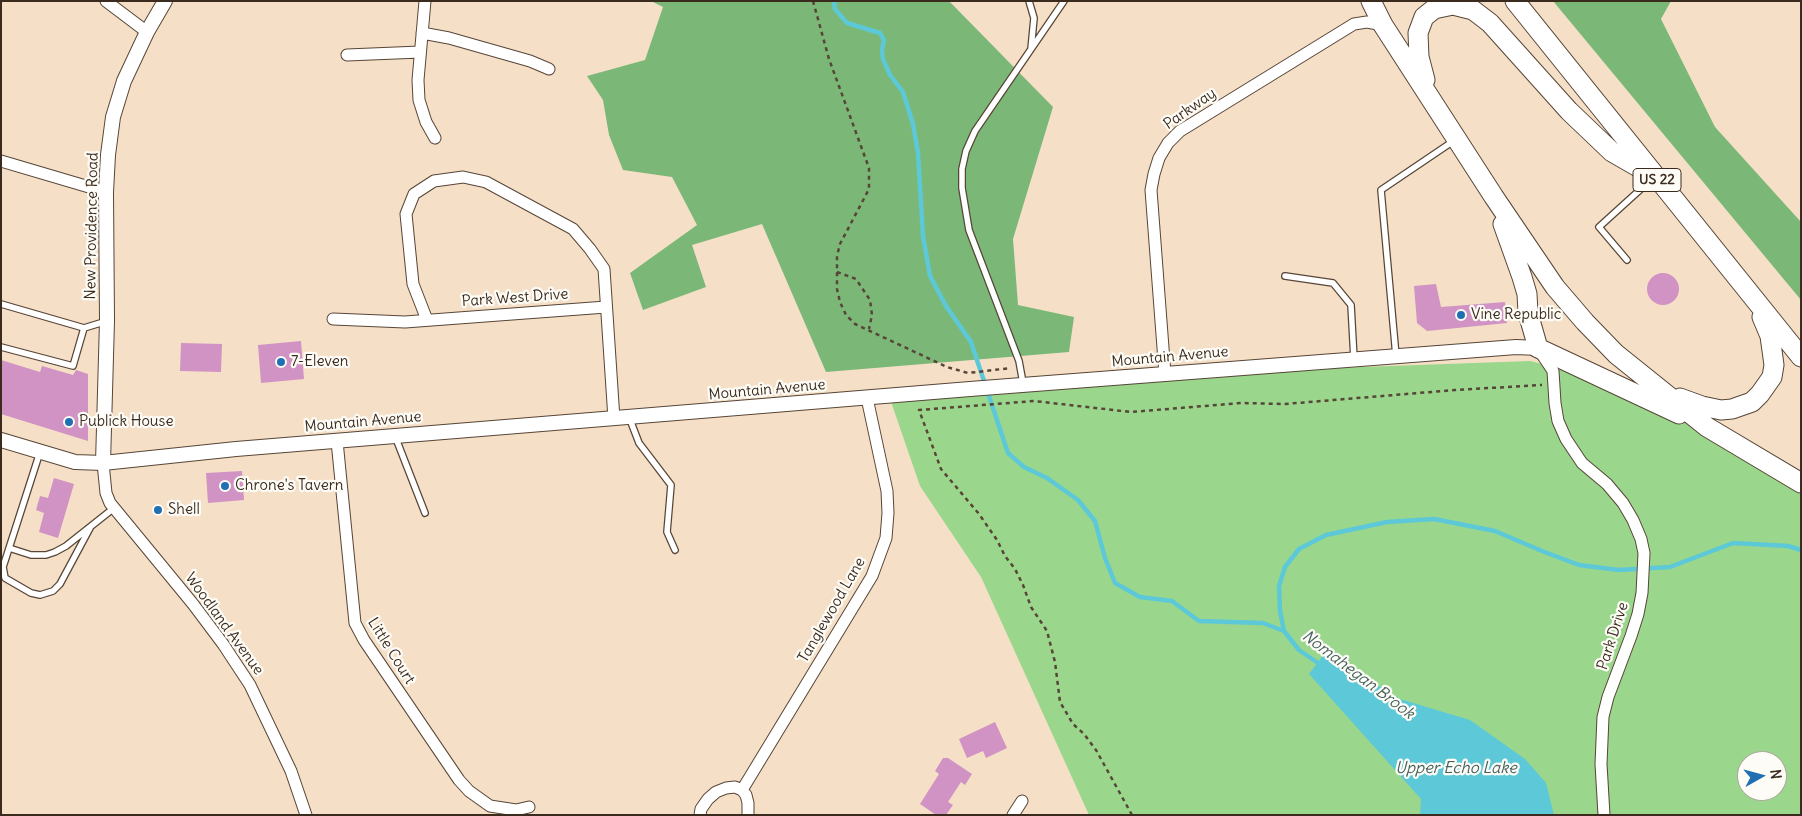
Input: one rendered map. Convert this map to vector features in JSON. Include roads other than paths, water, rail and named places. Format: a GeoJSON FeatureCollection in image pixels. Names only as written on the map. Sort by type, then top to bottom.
{"type":"FeatureCollection","features":[{"type":"Feature","properties":{"kind":"highway"},"geometry":{"type":"LineString","coordinates":[[1371,1],[1383,25],[1494,198],[1554,287],[1616,354],[1707,427]]}},
{"type":"Feature","properties":{"kind":"highway","name":"US 22"},"geometry":{"type":"LineString","coordinates":[[1514,1],[1801,357]]}},
{"type":"Feature","properties":{"kind":"highway"},"geometry":{"type":"LineString","coordinates":[[1434,103],[1419,57],[1418,33],[1424,18],[1434,9],[1453,6],[1473,10],[1490,23],[1570,111],[1612,152],[1654,177]]}},
{"type":"Feature","properties":{"kind":"highway"},"geometry":{"type":"LineString","coordinates":[[1494,198],[1527,294],[1528,313],[1538,348],[1707,427],[1801,483]]}},
{"type":"Feature","properties":{"kind":"highway"},"geometry":{"type":"LineString","coordinates":[[1660,389],[1712,409],[1732,409],[1752,402],[1766,387],[1772,377],[1774,365],[1770,336],[1755,301]]}},
{"type":"Feature","properties":{"kind":"street"},"geometry":{"type":"LineString","coordinates":[[106,1],[147,32]]}},
{"type":"Feature","properties":{"kind":"street","name":"New Providence Road"},"geometry":{"type":"LineString","coordinates":[[103,463],[107,321],[106,192],[108,155],[113,118],[124,81],[147,32],[165,1]]}},
{"type":"Feature","properties":{"kind":"street"},"geometry":{"type":"LineString","coordinates":[[424,1],[418,80],[419,100],[426,122],[435,138]]}},
{"type":"Feature","properties":{"kind":"street","name":"Parkway"},"geometry":{"type":"LineString","coordinates":[[1165,374],[1151,190],[1154,174],[1164,150],[1180,131],[1354,24],[1368,22],[1383,25]]}},
{"type":"Feature","properties":{"kind":"street"},"geometry":{"type":"LineString","coordinates":[[422,32],[530,61],[548,69]]}},
{"type":"Feature","properties":{"kind":"street"},"geometry":{"type":"LineString","coordinates":[[347,55],[420,52]]}},
{"type":"Feature","properties":{"kind":"street"},"geometry":{"type":"LineString","coordinates":[[1,161],[106,192]]}},
{"type":"Feature","properties":{"kind":"street"},"geometry":{"type":"LineString","coordinates":[[427,320],[413,284],[406,214],[414,194],[434,181],[463,177],[486,182],[572,229],[590,249],[604,269],[614,419]]}},
{"type":"Feature","properties":{"kind":"street","name":"Park West Drive"},"geometry":{"type":"LineString","coordinates":[[333,319],[405,322],[606,307]]}},
{"type":"Feature","properties":{"kind":"street","name":"Mountain Avenue"},"geometry":{"type":"LineString","coordinates":[[1,440],[75,462],[103,463],[236,449],[970,389],[1516,347],[1538,348]]}},
{"type":"Feature","properties":{"kind":"street","name":"Park Drive"},"geometry":{"type":"LineString","coordinates":[[1538,348],[1553,371],[1556,412],[1566,439],[1582,463],[1607,484],[1623,503],[1641,539],[1644,554],[1642,593],[1631,636],[1608,697],[1603,717],[1601,764],[1604,815]]}},
{"type":"Feature","properties":{"kind":"street","name":"Tanglewood Lane"},"geometry":{"type":"LineString","coordinates":[[742,790],[872,576],[886,538],[887,491],[867,398]]}},
{"type":"Feature","properties":{"kind":"street","name":"Little Court"},"geometry":{"type":"LineString","coordinates":[[337,441],[355,623],[364,640],[459,780],[469,791],[490,806],[516,810],[529,807]]}},
{"type":"Feature","properties":{"kind":"street","name":"Woodland Avenue"},"geometry":{"type":"LineString","coordinates":[[103,463],[106,493],[110,503],[193,604],[223,644],[250,685],[291,771],[306,815]]}},
{"type":"Feature","properties":{"kind":"street"},"geometry":{"type":"LineString","coordinates":[[700,815],[708,799],[716,792],[735,787],[742,790],[746,795],[748,815]]}},
{"type":"Feature","properties":{"kind":"street"},"geometry":{"type":"LineString","coordinates":[[1013,815],[1022,801]]}},
{"type":"Feature","properties":{"kind":"lane"},"geometry":{"type":"LineString","coordinates":[[1029,1],[1034,18],[1031,51]]}},
{"type":"Feature","properties":{"kind":"lane"},"geometry":{"type":"LineString","coordinates":[[1024,386],[1019,361],[969,230],[962,196],[962,169],[966,151],[987,111],[1031,51],[1064,1]]}},
{"type":"Feature","properties":{"kind":"lane"},"geometry":{"type":"LineString","coordinates":[[1396,356],[1381,190],[1457,139]]}},
{"type":"Feature","properties":{"kind":"lane"},"geometry":{"type":"LineString","coordinates":[[1627,260],[1599,227],[1654,177]]}},
{"type":"Feature","properties":{"kind":"lane"},"geometry":{"type":"LineString","coordinates":[[1285,276],[1333,283],[1351,305],[1354,359]]}},
{"type":"Feature","properties":{"kind":"lane"},"geometry":{"type":"LineString","coordinates":[[1,304],[84,328],[107,321]]}},
{"type":"Feature","properties":{"kind":"lane"},"geometry":{"type":"LineString","coordinates":[[1,347],[73,366],[84,328]]}},
{"type":"Feature","properties":{"kind":"lane"},"geometry":{"type":"LineString","coordinates":[[629,417],[639,443],[671,485],[668,532],[675,550]]}},
{"type":"Feature","properties":{"kind":"lane"},"geometry":{"type":"LineString","coordinates":[[395,436],[425,513]]}},
{"type":"Feature","properties":{"kind":"lane"},"geometry":{"type":"LineString","coordinates":[[40,452],[3,567],[5,578],[31,593],[40,595],[50,593],[60,584],[90,528]]}},
{"type":"Feature","properties":{"kind":"lane"},"geometry":{"type":"LineString","coordinates":[[9,548],[31,555],[46,555],[66,546],[114,508]]}},
{"type":"Feature","properties":{"kind":"water","name":"Upper Echo Lake"},"geometry":{"type":"Polygon","coordinates":[[[1325,653],[1400,699],[1470,720],[1525,759],[1546,783],[1554,815],[1420,815],[1421,799],[1309,674],[1325,653]]]}},
{"type":"Feature","properties":{"kind":"waterway"},"geometry":{"type":"LineString","coordinates":[[834,1],[835,9],[847,23],[880,33],[884,40],[883,59],[890,75],[903,92],[913,124],[918,153],[923,236],[930,276],[946,306],[971,342],[1008,453],[1024,467],[1047,478],[1078,500],[1095,521],[1105,558],[1115,583],[1140,597],[1172,601],[1199,621],[1263,623],[1284,631]]}},
{"type":"Feature","properties":{"kind":"waterway","name":"Nomahegan Brook"},"geometry":{"type":"LineString","coordinates":[[1321,665],[1299,650],[1284,631],[1280,611],[1279,586],[1285,567],[1299,549],[1326,535],[1387,522],[1434,519],[1495,531],[1579,565],[1619,570],[1670,567],[1733,543],[1788,546],[1801,550]]}},
{"type":"Feature","properties":{"kind":"place","name":"Vine Republic"},"geometry":{"type":"Point","coordinates":[1461,315]}},
{"type":"Feature","properties":{"kind":"place","name":"7-Eleven"},"geometry":{"type":"Point","coordinates":[281,362]}},
{"type":"Feature","properties":{"kind":"place","name":"Publick House"},"geometry":{"type":"Point","coordinates":[69,422]}},
{"type":"Feature","properties":{"kind":"place","name":"Chrone's Tavern"},"geometry":{"type":"Point","coordinates":[225,486]}},
{"type":"Feature","properties":{"kind":"place","name":"Shell"},"geometry":{"type":"Point","coordinates":[158,510]}}]}
